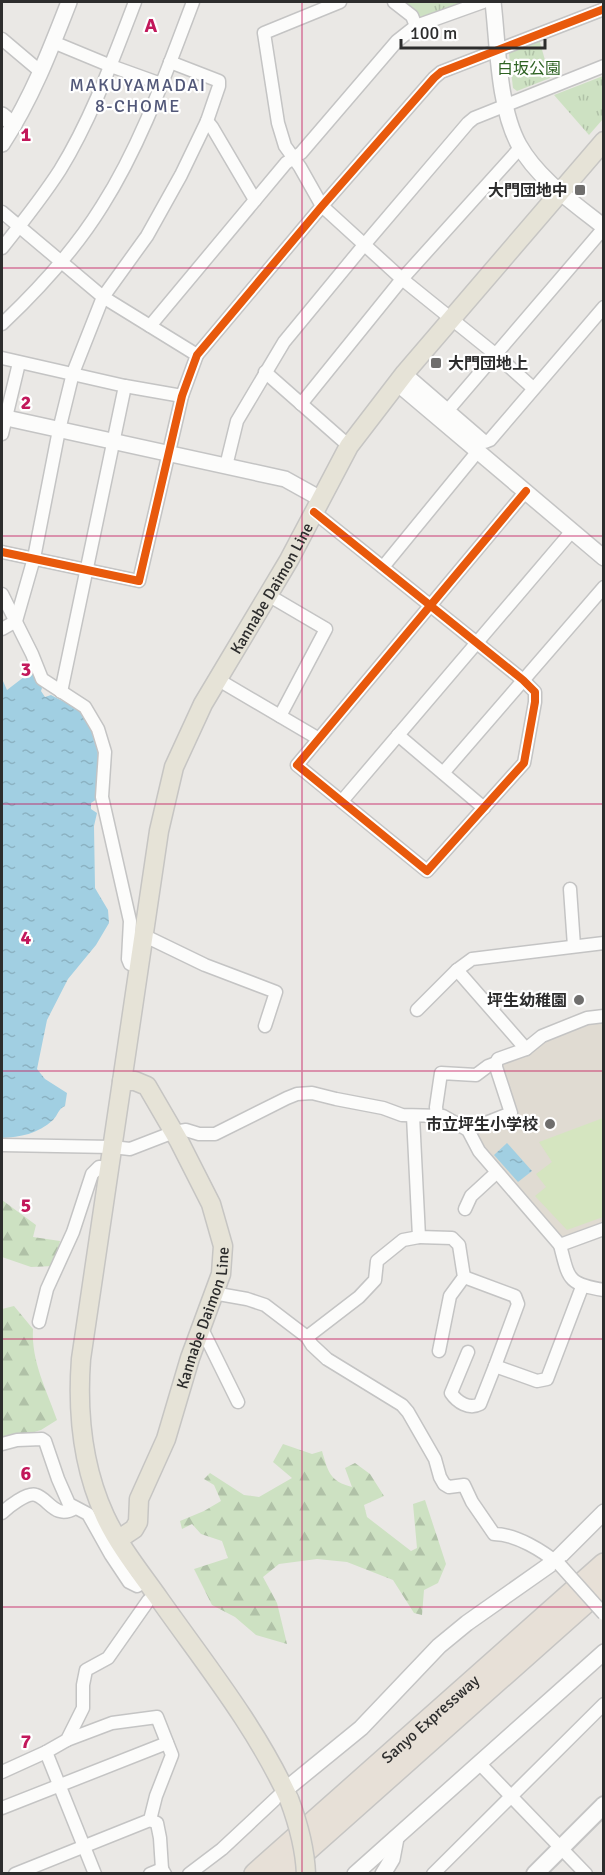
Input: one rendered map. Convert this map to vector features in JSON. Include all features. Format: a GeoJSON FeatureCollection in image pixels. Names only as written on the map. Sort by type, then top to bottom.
{"type":"FeatureCollection","features":[{"type":"Feature","properties":{"kind":"highway","name":"Sanyo Expressway"},"geometry":{"type":"LineString","coordinates":[[255,1874],[603,1564]]}},
{"type":"Feature","properties":{"kind":"highway","name":"Sanyo Expressway"},"geometry":{"type":"LineString","coordinates":[[280,1874],[603,1586]]}},
{"type":"Feature","properties":{"kind":"main road","name":"Kannabe Daimon Line"},"geometry":{"type":"LineString","coordinates":[[306,1874],[306,1862],[295,1815],[270,1759],[250,1727],[127,1555],[106,1517],[88,1467],[80,1421],[81,1359],[159,831],[174,767],[203,704],[289,560],[350,446],[401,378],[603,141]]}},
{"type":"Feature","properties":{"kind":"main road","name":"Kannabe Daimon Line"},"geometry":{"type":"LineString","coordinates":[[118,1539],[134,1529],[138,1522],[139,1499],[166,1439],[201,1327],[221,1274],[223,1246],[211,1204],[174,1132],[147,1086],[135,1081],[122,1081]]}},
{"type":"Feature","properties":{"kind":"main road"},"geometry":{"type":"LineString","coordinates":[[534,1874],[603,1805]]}},
{"type":"Feature","properties":{"kind":"street"},"geometry":{"type":"LineString","coordinates":[[2,144],[41,72],[69,2]]}},
{"type":"Feature","properties":{"kind":"street"},"geometry":{"type":"LineString","coordinates":[[2,248],[61,169],[88,119],[135,2]]}},
{"type":"Feature","properties":{"kind":"street"},"geometry":{"type":"LineString","coordinates":[[2,324],[61,262],[102,207],[130,157],[194,2]]}},
{"type":"Feature","properties":{"kind":"street"},"geometry":{"type":"LineString","coordinates":[[340,2],[264,33],[278,123],[285,146],[322,206],[402,279],[495,354],[533,388]]}},
{"type":"Feature","properties":{"kind":"street"},"geometry":{"type":"LineString","coordinates":[[394,2],[412,16],[416,26]]}},
{"type":"Feature","properties":{"kind":"street"},"geometry":{"type":"LineString","coordinates":[[150,326],[286,163],[301,153],[397,41],[416,26],[483,2]]}},
{"type":"Feature","properties":{"kind":"street"},"geometry":{"type":"LineString","coordinates":[[448,410],[603,228],[552,185],[520,148],[505,106],[493,2]]}},
{"type":"Feature","properties":{"kind":"street"},"geometry":{"type":"LineString","coordinates":[[2,552],[139,581],[182,396],[197,355],[322,206],[441,72],[603,9]]}},
{"type":"Feature","properties":{"kind":"street"},"geometry":{"type":"LineString","coordinates":[[2,39],[41,72]]}},
{"type":"Feature","properties":{"kind":"street"},"geometry":{"type":"LineString","coordinates":[[53,42],[161,84]]}},
{"type":"Feature","properties":{"kind":"street"},"geometry":{"type":"LineString","coordinates":[[2,629],[16,621],[34,558],[59,430],[73,373],[103,297],[147,236],[181,175],[207,121],[219,86],[219,81],[170,62]]}},
{"type":"Feature","properties":{"kind":"street"},"geometry":{"type":"LineString","coordinates":[[226,466],[237,421],[284,342],[468,123],[474,118],[603,66]]}},
{"type":"Feature","properties":{"kind":"street"},"geometry":{"type":"LineString","coordinates":[[2,115],[14,125]]}},
{"type":"Feature","properties":{"kind":"street"},"geometry":{"type":"LineString","coordinates":[[207,121],[255,200]]}},
{"type":"Feature","properties":{"kind":"street"},"geometry":{"type":"LineString","coordinates":[[301,404],[402,279],[520,148]]}},
{"type":"Feature","properties":{"kind":"street"},"geometry":{"type":"LineString","coordinates":[[2,212],[103,297],[197,355]]}},
{"type":"Feature","properties":{"kind":"street"},"geometry":{"type":"LineString","coordinates":[[401,378],[448,410],[485,442],[490,440],[603,307]]}},
{"type":"Feature","properties":{"kind":"street"},"geometry":{"type":"LineString","coordinates":[[2,358],[182,396]]}},
{"type":"Feature","properties":{"kind":"street"},"geometry":{"type":"LineString","coordinates":[[2,434],[3,418],[19,363]]}},
{"type":"Feature","properties":{"kind":"street"},"geometry":{"type":"LineString","coordinates":[[265,372],[350,446]]}},
{"type":"Feature","properties":{"kind":"street"},"geometry":{"type":"LineString","coordinates":[[401,378],[478,451],[603,558]]}},
{"type":"Feature","properties":{"kind":"street"},"geometry":{"type":"LineString","coordinates":[[62,692],[126,386]]}},
{"type":"Feature","properties":{"kind":"street"},"geometry":{"type":"LineString","coordinates":[[3,418],[285,478],[383,567],[431,606],[523,680],[535,692],[524,763],[427,871],[297,765],[431,606],[525,491]]}},
{"type":"Feature","properties":{"kind":"street"},"geometry":{"type":"LineString","coordinates":[[383,567],[478,451]]}},
{"type":"Feature","properties":{"kind":"street"},"geometry":{"type":"LineString","coordinates":[[342,801],[572,531]]}},
{"type":"Feature","properties":{"kind":"street"},"geometry":{"type":"LineString","coordinates":[[443,773],[603,587]]}},
{"type":"Feature","properties":{"kind":"street"},"geometry":{"type":"LineString","coordinates":[[2,594],[42,679],[85,707],[98,729],[105,752],[102,797],[130,921],[128,959],[130,964],[138,967]]}},
{"type":"Feature","properties":{"kind":"street"},"geometry":{"type":"LineString","coordinates":[[268,594],[326,629],[280,716]]}},
{"type":"Feature","properties":{"kind":"street"},"geometry":{"type":"LineString","coordinates":[[217,679],[319,739]]}},
{"type":"Feature","properties":{"kind":"street"},"geometry":{"type":"LineString","coordinates":[[398,735],[484,808]]}},
{"type":"Feature","properties":{"kind":"street"},"geometry":{"type":"LineString","coordinates":[[570,889],[574,946]]}},
{"type":"Feature","properties":{"kind":"street"},"geometry":{"type":"LineString","coordinates":[[143,935],[205,965],[276,992],[265,1026]]}},
{"type":"Feature","properties":{"kind":"street"},"geometry":{"type":"LineString","coordinates":[[417,1010],[457,970],[472,959],[603,943]]}},
{"type":"Feature","properties":{"kind":"street"},"geometry":{"type":"LineString","coordinates":[[457,970],[526,1049]]}},
{"type":"Feature","properties":{"kind":"street"},"geometry":{"type":"LineString","coordinates":[[437,1116],[436,1107],[441,1072],[476,1074],[496,1063],[498,1059],[526,1049],[542,1036],[587,1018],[603,1016]]}},
{"type":"Feature","properties":{"kind":"street"},"geometry":{"type":"LineString","coordinates":[[468,1130],[511,1113],[496,1063]]}},
{"type":"Feature","properties":{"kind":"street"},"geometry":{"type":"LineString","coordinates":[[2,1145],[130,1149],[174,1132],[186,1130],[199,1134],[214,1134],[287,1098],[297,1094],[312,1093],[383,1107],[402,1115],[443,1116],[468,1130],[478,1151],[560,1245],[572,1280],[582,1287],[603,1290]]}},
{"type":"Feature","properties":{"kind":"street"},"geometry":{"type":"LineString","coordinates":[[413,1116],[419,1237]]}},
{"type":"Feature","properties":{"kind":"street"},"geometry":{"type":"LineString","coordinates":[[39,1322],[47,1289],[73,1232],[92,1174],[99,1167],[109,1168]]}},
{"type":"Feature","properties":{"kind":"street"},"geometry":{"type":"LineString","coordinates":[[465,1209],[471,1196],[496,1173]]}},
{"type":"Feature","properties":{"kind":"street"},"geometry":{"type":"LineString","coordinates":[[560,1245],[603,1229]]}},
{"type":"Feature","properties":{"kind":"street"},"geometry":{"type":"LineString","coordinates":[[307,1337],[358,1297],[375,1280],[377,1261],[403,1240],[419,1237],[452,1238],[459,1245],[464,1277],[450,1296],[439,1350]]}},
{"type":"Feature","properties":{"kind":"street"},"geometry":{"type":"LineString","coordinates":[[464,1277],[515,1296],[518,1304],[480,1404],[475,1407],[455,1400],[451,1393],[468,1352]]}},
{"type":"Feature","properties":{"kind":"street"},"geometry":{"type":"LineString","coordinates":[[495,1366],[537,1381],[547,1379],[582,1287]]}},
{"type":"Feature","properties":{"kind":"street"},"geometry":{"type":"LineString","coordinates":[[213,1293],[265,1305],[307,1337],[327,1359],[402,1405],[435,1459],[444,1484],[448,1487],[464,1485],[472,1502],[494,1534],[503,1534],[532,1545],[558,1563],[603,1614]]}},
{"type":"Feature","properties":{"kind":"street"},"geometry":{"type":"LineString","coordinates":[[201,1327],[238,1402]]}},
{"type":"Feature","properties":{"kind":"street"},"geometry":{"type":"LineString","coordinates":[[2,1444],[17,1440],[42,1439],[45,1441],[69,1504],[88,1514],[129,1582],[137,1587],[151,1587],[148,1601],[108,1658],[86,1670],[82,1685],[82,1708],[67,1740]]}},
{"type":"Feature","properties":{"kind":"street"},"geometry":{"type":"LineString","coordinates":[[2,1513],[16,1501],[33,1494],[38,1495],[51,1507],[68,1511],[75,1508]]}},
{"type":"Feature","properties":{"kind":"street"},"geometry":{"type":"LineString","coordinates":[[189,1874],[222,1850],[362,1728],[439,1646],[467,1623],[558,1563],[603,1512]]}},
{"type":"Feature","properties":{"kind":"street"},"geometry":{"type":"LineString","coordinates":[[355,1874],[603,1652]]}},
{"type":"Feature","properties":{"kind":"street"},"geometry":{"type":"LineString","coordinates":[[433,1874],[603,1704]]}},
{"type":"Feature","properties":{"kind":"street"},"geometry":{"type":"LineString","coordinates":[[2,1772],[67,1740],[112,1723],[157,1717],[172,1755],[156,1796],[150,1820]]}},
{"type":"Feature","properties":{"kind":"street"},"geometry":{"type":"LineString","coordinates":[[2,1808],[167,1743]]}},
{"type":"Feature","properties":{"kind":"street"},"geometry":{"type":"LineString","coordinates":[[46,1752],[95,1874]]}},
{"type":"Feature","properties":{"kind":"street"},"geometry":{"type":"LineString","coordinates":[[479,1763],[586,1874]]}},
{"type":"Feature","properties":{"kind":"street"},"geometry":{"type":"LineString","coordinates":[[15,1874],[150,1820],[157,1823],[159,1872]]}},
{"type":"Feature","properties":{"kind":"street"},"geometry":{"type":"LineString","coordinates":[[383,1874],[392,1859],[396,1838]]}},
{"type":"Feature","properties":{"kind":"street"},"geometry":{"type":"LineString","coordinates":[[370,1860],[379,1860],[383,1874]]}},
{"type":"Feature","properties":{"kind":"shaded area","name":"市立坪生小学校"},"geometry":{"type":"Polygon","coordinates":[[[603,1021],[603,1226],[562,1241],[481,1150],[475,1136],[476,1131],[516,1117],[499,1068],[501,1062],[525,1055],[545,1040],[589,1023],[603,1021]]]}},
{"type":"Feature","properties":{"kind":"green space"},"geometry":{"type":"Polygon","coordinates":[[[405,2],[463,2],[421,18],[405,2]]]}},
{"type":"Feature","properties":{"kind":"green space","name":"白坂公園"},"geometry":{"type":"Polygon","coordinates":[[[539,39],[550,78],[517,91],[513,88],[509,54],[539,39]]]}},
{"type":"Feature","properties":{"kind":"green space"},"geometry":{"type":"Polygon","coordinates":[[[603,76],[603,119],[589,135],[554,95],[603,76]]]}},
{"type":"Feature","properties":{"kind":"green space"},"geometry":{"type":"Polygon","coordinates":[[[603,1118],[603,1217],[567,1230],[535,1196],[546,1187],[536,1174],[552,1162],[539,1142],[603,1118]]]}},
{"type":"Feature","properties":{"kind":"green space"},"geometry":{"type":"Polygon","coordinates":[[[2,1200],[36,1225],[33,1237],[60,1241],[54,1266],[31,1267],[2,1257],[2,1200]]]}},
{"type":"Feature","properties":{"kind":"green space"},"geometry":{"type":"Polygon","coordinates":[[[14,1306],[33,1329],[34,1353],[57,1420],[41,1430],[2,1442],[2,1309],[14,1306]]]}},
{"type":"Feature","properties":{"kind":"green space"},"geometry":{"type":"Polygon","coordinates":[[[283,1444],[312,1454],[322,1451],[331,1474],[344,1485],[352,1487],[345,1468],[355,1463],[370,1474],[384,1496],[364,1505],[367,1517],[411,1551],[417,1548],[413,1504],[425,1500],[446,1564],[438,1583],[424,1590],[422,1615],[414,1613],[393,1580],[347,1562],[317,1559],[279,1564],[263,1577],[277,1603],[287,1644],[256,1635],[235,1617],[212,1605],[194,1569],[228,1558],[222,1541],[201,1534],[192,1524],[182,1529],[180,1521],[221,1501],[214,1485],[204,1479],[210,1473],[244,1495],[259,1497],[292,1478],[273,1462],[283,1444]]]}},
{"type":"Feature","properties":{"kind":"water"},"geometry":{"type":"Polygon","coordinates":[[[33,670],[45,697],[51,695],[80,711],[90,722],[94,732],[98,754],[97,799],[91,803],[91,809],[97,813],[94,826],[95,888],[108,910],[109,923],[96,945],[68,979],[47,1020],[37,1069],[45,1079],[67,1093],[65,1106],[53,1120],[41,1129],[22,1136],[2,1138],[2,682],[7,690],[33,670]]]}},
{"type":"Feature","properties":{"kind":"water"},"geometry":{"type":"Polygon","coordinates":[[[507,1143],[532,1171],[518,1182],[494,1155],[507,1143]]]}},
{"type":"Feature","properties":{"kind":"cycle path"},"geometry":{"type":"LineString","coordinates":[[2,552],[139,581],[182,396],[197,355],[322,206],[441,72],[604,9]]}},
{"type":"Feature","properties":{"kind":"cycle path"},"geometry":{"type":"LineString","coordinates":[[314,512],[393,575],[419,596],[445,617],[523,680],[535,692],[524,763],[427,871],[297,765],[526,491]]}},
{"type":"Feature","properties":{"kind":"place","name":"大門団地中"},"geometry":{"type":"Point","coordinates":[580,190]}},
{"type":"Feature","properties":{"kind":"place","name":"大門団地上"},"geometry":{"type":"Point","coordinates":[436,363]}},
{"type":"Feature","properties":{"kind":"place","name":"坪生幼稚園"},"geometry":{"type":"Point","coordinates":[579,1000]}},
{"type":"Feature","properties":{"kind":"place","name":"市立坪生小学校"},"geometry":{"type":"Point","coordinates":[550,1124]}},
{"type":"Feature","properties":{"kind":"district","name":"MAKUYAMADAI 8-CHOME"},"geometry":{"type":"Point","coordinates":[138,95]}}]}
